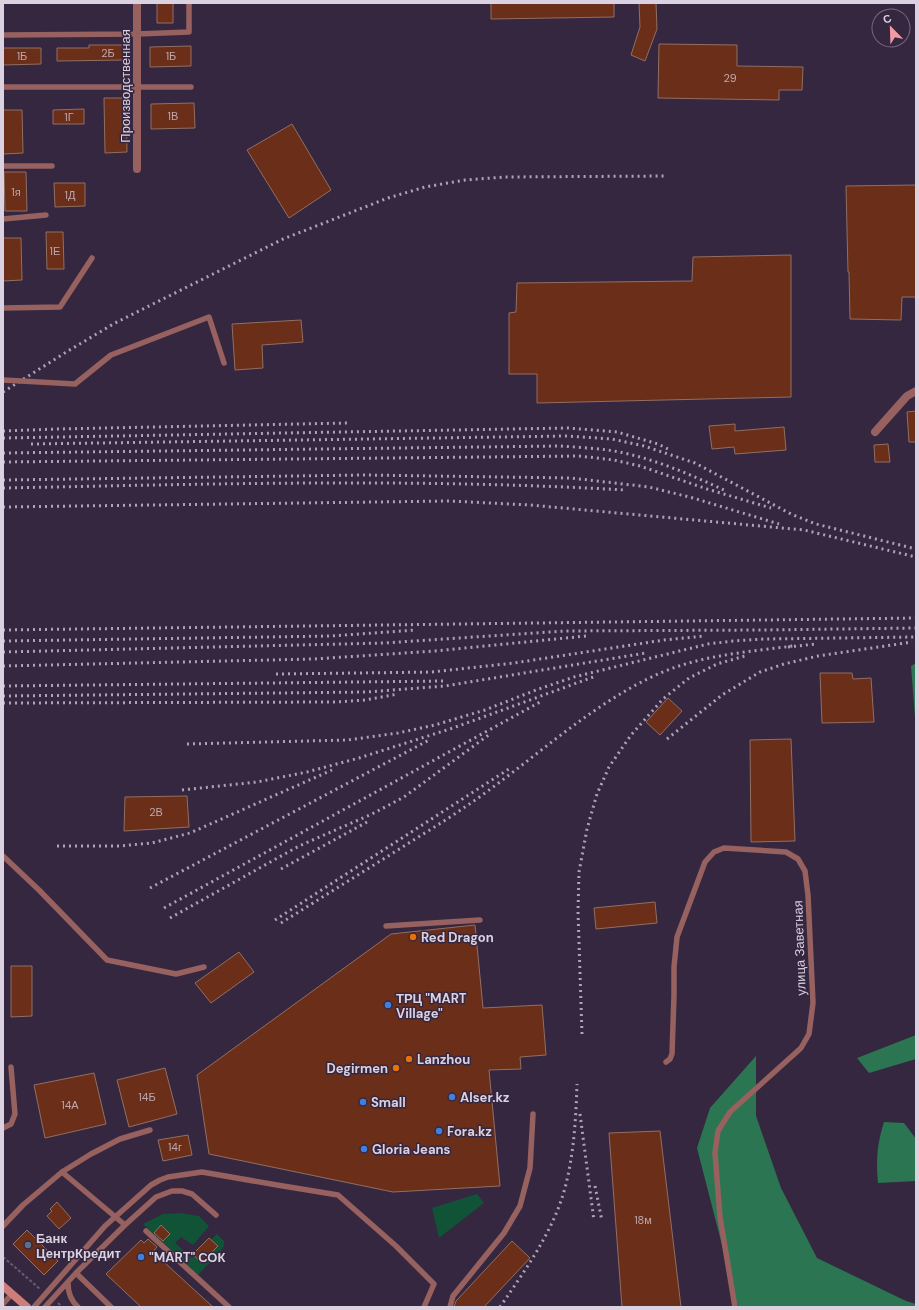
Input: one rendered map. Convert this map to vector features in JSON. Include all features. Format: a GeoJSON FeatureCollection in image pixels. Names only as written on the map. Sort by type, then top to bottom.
{"type":"FeatureCollection","features":[{"type":"Feature","properties":{"kind":"main road"},"geometry":{"type":"LineString","coordinates":[[3,1286],[27,1307]]}},
{"type":"Feature","properties":{"kind":"street","name":"Производственная"},"geometry":{"type":"LineString","coordinates":[[137,3],[137,169]]}},
{"type":"Feature","properties":{"kind":"street"},"geometry":{"type":"LineString","coordinates":[[875,432],[907,396],[916,390]]}},
{"type":"Feature","properties":{"kind":"lane"},"geometry":{"type":"LineString","coordinates":[[3,35],[189,32],[189,3]]}},
{"type":"Feature","properties":{"kind":"lane"},"geometry":{"type":"LineString","coordinates":[[3,87],[191,87]]}},
{"type":"Feature","properties":{"kind":"lane"},"geometry":{"type":"LineString","coordinates":[[3,166],[52,166]]}},
{"type":"Feature","properties":{"kind":"lane"},"geometry":{"type":"LineString","coordinates":[[3,218],[46,215]]}},
{"type":"Feature","properties":{"kind":"lane"},"geometry":{"type":"LineString","coordinates":[[3,308],[60,307],[92,258]]}},
{"type":"Feature","properties":{"kind":"lane"},"geometry":{"type":"LineString","coordinates":[[3,380],[75,384],[111,355],[209,318],[224,363]]}},
{"type":"Feature","properties":{"kind":"lane","name":"улица Заветная"},"geometry":{"type":"LineString","coordinates":[[666,1062],[670,1059],[672,1054],[674,967],[677,936],[705,862],[714,852],[724,848],[786,852],[798,859],[805,871],[808,895],[813,1003],[809,1034],[801,1048],[730,1112],[718,1132],[715,1153],[720,1217],[734,1307]]}},
{"type":"Feature","properties":{"kind":"lane"},"geometry":{"type":"LineString","coordinates":[[3,856],[39,890],[107,960],[176,974],[204,967]]}},
{"type":"Feature","properties":{"kind":"lane"},"geometry":{"type":"LineString","coordinates":[[386,926],[480,920]]}},
{"type":"Feature","properties":{"kind":"lane"},"geometry":{"type":"LineString","coordinates":[[3,1128],[11,1124],[15,1114],[11,1067]]}},
{"type":"Feature","properties":{"kind":"lane"},"geometry":{"type":"LineString","coordinates":[[450,1307],[453,1296],[504,1233],[520,1206],[530,1168],[533,1114]]}},
{"type":"Feature","properties":{"kind":"lane"},"geometry":{"type":"LineString","coordinates":[[3,1226],[23,1205],[62,1172],[91,1154],[120,1139],[150,1130]]}},
{"type":"Feature","properties":{"kind":"lane"},"geometry":{"type":"LineString","coordinates":[[62,1172],[125,1225]]}},
{"type":"Feature","properties":{"kind":"lane"},"geometry":{"type":"LineString","coordinates":[[34,1307],[105,1226],[151,1185],[160,1180],[202,1172],[338,1195],[396,1246],[434,1284],[424,1307]]}},
{"type":"Feature","properties":{"kind":"lane"},"geometry":{"type":"LineString","coordinates":[[45,1307],[76,1273],[156,1197],[172,1192],[182,1191],[192,1194],[216,1215]]}},
{"type":"Feature","properties":{"kind":"lane"},"geometry":{"type":"LineString","coordinates":[[146,1231],[229,1307]]}},
{"type":"Feature","properties":{"kind":"lane"},"geometry":{"type":"LineString","coordinates":[[76,1273],[111,1307]]}},
{"type":"Feature","properties":{"kind":"lane"},"geometry":{"type":"LineString","coordinates":[[68,1283],[68,1292],[78,1307]]}},
{"type":"Feature","properties":{"kind":"lane"},"geometry":{"type":"LineString","coordinates":[[3,1304],[12,1294]]}},
{"type":"Feature","properties":{"kind":"path"},"geometry":{"type":"LineString","coordinates":[[3,1258],[46,1294]]}},
{"type":"Feature","properties":{"kind":"path"},"geometry":{"type":"LineString","coordinates":[[52,1299],[62,1307]]}},
{"type":"Feature","properties":{"kind":"green space"},"geometry":{"type":"Polygon","coordinates":[[[916,663],[916,730],[911,666],[916,663]]]}},
{"type":"Feature","properties":{"kind":"green space"},"geometry":{"type":"Polygon","coordinates":[[[916,1035],[916,1059],[869,1073],[857,1058],[916,1035]]]}},
{"type":"Feature","properties":{"kind":"green space"},"geometry":{"type":"Polygon","coordinates":[[[756,1056],[756,1116],[781,1188],[817,1258],[906,1301],[916,1304],[916,1307],[738,1307],[697,1148],[710,1108],[756,1056]]]}},
{"type":"Feature","properties":{"kind":"green space"},"geometry":{"type":"Polygon","coordinates":[[[884,1122],[904,1123],[916,1139],[916,1181],[878,1183],[878,1152],[884,1122]]]}},
{"type":"Feature","properties":{"kind":"green space"},"geometry":{"type":"Polygon","coordinates":[[[477,1194],[484,1203],[439,1238],[432,1208],[477,1194]]]}},
{"type":"Feature","properties":{"kind":"green space"},"geometry":{"type":"Polygon","coordinates":[[[180,1213],[199,1216],[209,1226],[193,1245],[181,1237],[175,1243],[192,1258],[217,1234],[224,1241],[224,1246],[221,1251],[198,1275],[143,1224],[163,1214],[180,1213]]]}},
{"type":"Feature","properties":{"kind":"building"},"geometry":{"type":"Polygon","coordinates":[[[157,3],[173,3],[173,23],[157,23],[157,3]]]}},
{"type":"Feature","properties":{"kind":"building"},"geometry":{"type":"Polygon","coordinates":[[[491,3],[614,3],[614,17],[491,19],[491,3]]]}},
{"type":"Feature","properties":{"kind":"building"},"geometry":{"type":"Polygon","coordinates":[[[639,3],[656,3],[657,29],[645,61],[631,55],[640,27],[639,3]]]}},
{"type":"Feature","properties":{"kind":"building"},"geometry":{"type":"Polygon","coordinates":[[[659,44],[737,45],[737,66],[803,67],[802,90],[779,90],[779,100],[658,98],[659,44]]]}},
{"type":"Feature","properties":{"kind":"building"},"geometry":{"type":"Polygon","coordinates":[[[89,45],[126,45],[126,60],[57,61],[57,48],[89,48],[89,45]]]}},
{"type":"Feature","properties":{"kind":"building"},"geometry":{"type":"Polygon","coordinates":[[[191,46],[191,66],[150,67],[150,47],[191,46]]]}},
{"type":"Feature","properties":{"kind":"building"},"geometry":{"type":"Polygon","coordinates":[[[3,48],[41,48],[41,64],[3,65],[3,48]]]}},
{"type":"Feature","properties":{"kind":"building"},"geometry":{"type":"Polygon","coordinates":[[[104,98],[126,98],[127,152],[105,153],[104,98]]]}},
{"type":"Feature","properties":{"kind":"building"},"geometry":{"type":"Polygon","coordinates":[[[194,103],[195,128],[151,129],[151,104],[194,103]]]}},
{"type":"Feature","properties":{"kind":"building"},"geometry":{"type":"Polygon","coordinates":[[[84,109],[84,124],[53,124],[53,110],[84,109]]]}},
{"type":"Feature","properties":{"kind":"building"},"geometry":{"type":"Polygon","coordinates":[[[3,110],[22,110],[23,153],[3,154],[3,110]]]}},
{"type":"Feature","properties":{"kind":"building"},"geometry":{"type":"Polygon","coordinates":[[[292,124],[331,190],[289,218],[247,150],[292,124]]]}},
{"type":"Feature","properties":{"kind":"building"},"geometry":{"type":"Polygon","coordinates":[[[4,172],[26,172],[27,211],[5,211],[4,172]]]}},
{"type":"Feature","properties":{"kind":"building"},"geometry":{"type":"Polygon","coordinates":[[[54,183],[85,183],[85,206],[55,207],[54,183]]]}},
{"type":"Feature","properties":{"kind":"building"},"geometry":{"type":"Polygon","coordinates":[[[916,185],[916,297],[902,297],[901,320],[850,319],[846,186],[916,185]]]}},
{"type":"Feature","properties":{"kind":"building"},"geometry":{"type":"Polygon","coordinates":[[[46,232],[63,232],[64,269],[47,269],[46,232]]]}},
{"type":"Feature","properties":{"kind":"building"},"geometry":{"type":"Polygon","coordinates":[[[3,238],[21,238],[22,280],[3,281],[3,238]]]}},
{"type":"Feature","properties":{"kind":"building"},"geometry":{"type":"Polygon","coordinates":[[[791,255],[791,397],[537,403],[537,374],[509,374],[509,313],[516,312],[517,283],[692,281],[693,257],[791,255]]]}},
{"type":"Feature","properties":{"kind":"building"},"geometry":{"type":"Polygon","coordinates":[[[301,320],[303,342],[262,345],[263,368],[235,370],[232,324],[301,320]]]}},
{"type":"Feature","properties":{"kind":"building"},"geometry":{"type":"Polygon","coordinates":[[[916,411],[916,442],[909,442],[907,412],[916,411]]]}},
{"type":"Feature","properties":{"kind":"building"},"geometry":{"type":"Polygon","coordinates":[[[735,424],[735,431],[784,427],[786,450],[735,454],[734,447],[712,449],[709,426],[735,424]]]}},
{"type":"Feature","properties":{"kind":"building"},"geometry":{"type":"Polygon","coordinates":[[[888,444],[890,462],[875,462],[874,445],[888,444]]]}},
{"type":"Feature","properties":{"kind":"building"},"geometry":{"type":"Polygon","coordinates":[[[820,673],[852,673],[853,679],[871,678],[874,722],[822,723],[820,673]]]}},
{"type":"Feature","properties":{"kind":"building"},"geometry":{"type":"Polygon","coordinates":[[[668,698],[682,711],[660,735],[646,722],[668,698]]]}},
{"type":"Feature","properties":{"kind":"building"},"geometry":{"type":"Polygon","coordinates":[[[791,739],[795,841],[751,842],[750,740],[791,739]]]}},
{"type":"Feature","properties":{"kind":"building"},"geometry":{"type":"Polygon","coordinates":[[[187,796],[189,827],[124,831],[125,797],[187,796]]]}},
{"type":"Feature","properties":{"kind":"building"},"geometry":{"type":"Polygon","coordinates":[[[655,902],[657,923],[596,929],[594,908],[655,902]]]}},
{"type":"Feature","properties":{"kind":"building","name":"ТРЦ \"MART Village\""},"geometry":{"type":"Polygon","coordinates":[[[475,925],[483,1008],[542,1005],[546,1055],[520,1057],[521,1069],[489,1070],[500,1186],[393,1192],[209,1154],[197,1075],[391,934],[475,925]]]}},
{"type":"Feature","properties":{"kind":"building"},"geometry":{"type":"Polygon","coordinates":[[[239,952],[254,972],[211,1003],[195,983],[239,952]]]}},
{"type":"Feature","properties":{"kind":"building"},"geometry":{"type":"Polygon","coordinates":[[[11,966],[32,966],[32,1016],[11,1017],[11,966]]]}},
{"type":"Feature","properties":{"kind":"building"},"geometry":{"type":"Polygon","coordinates":[[[165,1068],[177,1114],[129,1127],[117,1080],[165,1068]]]}},
{"type":"Feature","properties":{"kind":"building"},"geometry":{"type":"Polygon","coordinates":[[[94,1073],[106,1124],[45,1138],[34,1085],[94,1073]]]}},
{"type":"Feature","properties":{"kind":"building"},"geometry":{"type":"Polygon","coordinates":[[[660,1131],[681,1307],[622,1307],[609,1133],[660,1131]]]}},
{"type":"Feature","properties":{"kind":"building"},"geometry":{"type":"Polygon","coordinates":[[[188,1135],[192,1155],[163,1161],[158,1140],[188,1135]]]}},
{"type":"Feature","properties":{"kind":"building"},"geometry":{"type":"Polygon","coordinates":[[[57,1202],[71,1218],[59,1229],[47,1216],[52,1211],[50,1209],[57,1202]]]}},
{"type":"Feature","properties":{"kind":"building"},"geometry":{"type":"Polygon","coordinates":[[[161,1225],[170,1234],[163,1241],[154,1233],[161,1225]]]}},
{"type":"Feature","properties":{"kind":"building"},"geometry":{"type":"Polygon","coordinates":[[[27,1230],[58,1261],[44,1275],[13,1244],[27,1230]]]}},
{"type":"Feature","properties":{"kind":"building"},"geometry":{"type":"Polygon","coordinates":[[[209,1238],[218,1246],[201,1263],[193,1254],[209,1238]]]}},
{"type":"Feature","properties":{"kind":"building","name":"\"MART\" СОК"},"geometry":{"type":"Polygon","coordinates":[[[148,1239],[157,1247],[153,1252],[213,1307],[141,1307],[106,1274],[141,1240],[144,1243],[148,1239]]]}},
{"type":"Feature","properties":{"kind":"building"},"geometry":{"type":"Polygon","coordinates":[[[512,1241],[530,1258],[484,1307],[454,1307],[456,1301],[512,1241]]]}},
{"type":"Feature","properties":{"kind":"railway"},"geometry":{"type":"LineString","coordinates":[[3,392],[115,323],[283,239],[388,198],[425,187],[465,180],[505,177],[666,176]]}},
{"type":"Feature","properties":{"kind":"railway"},"geometry":{"type":"LineString","coordinates":[[3,431],[347,423]]}},
{"type":"Feature","properties":{"kind":"railway"},"geometry":{"type":"LineString","coordinates":[[3,438],[568,428],[617,432],[658,444],[670,450]]}},
{"type":"Feature","properties":{"kind":"railway"},"geometry":{"type":"LineString","coordinates":[[31,444],[567,436],[612,439],[644,446],[695,463],[791,514],[816,524],[916,549]]}},
{"type":"Feature","properties":{"kind":"railway"},"geometry":{"type":"LineString","coordinates":[[3,453],[559,446],[608,450],[638,456],[682,471],[724,490]]}},
{"type":"Feature","properties":{"kind":"railway"},"geometry":{"type":"LineString","coordinates":[[3,462],[579,456],[614,460],[640,466],[707,489],[771,508]]}},
{"type":"Feature","properties":{"kind":"railway"},"geometry":{"type":"LineString","coordinates":[[3,480],[365,475],[571,478],[649,487],[693,498],[779,524]]}},
{"type":"Feature","properties":{"kind":"railway"},"geometry":{"type":"LineString","coordinates":[[3,488],[392,483],[547,486],[625,490]]}},
{"type":"Feature","properties":{"kind":"railway"},"geometry":{"type":"LineString","coordinates":[[3,507],[450,501],[530,505],[804,530],[916,557]]}},
{"type":"Feature","properties":{"kind":"railway"},"geometry":{"type":"LineString","coordinates":[[3,630],[916,618]]}},
{"type":"Feature","properties":{"kind":"railway"},"geometry":{"type":"LineString","coordinates":[[3,652],[384,643],[565,631],[916,628]]}},
{"type":"Feature","properties":{"kind":"railway"},"geometry":{"type":"LineString","coordinates":[[3,641],[331,636],[416,630]]}},
{"type":"Feature","properties":{"kind":"railway"},"geometry":{"type":"LineString","coordinates":[[3,666],[314,659],[435,651],[586,636]]}},
{"type":"Feature","properties":{"kind":"railway"},"geometry":{"type":"LineString","coordinates":[[432,672],[514,663],[664,640],[705,636]]}},
{"type":"Feature","properties":{"kind":"railway"},"geometry":{"type":"LineString","coordinates":[[187,744],[348,740],[398,733],[435,725],[485,710],[574,677],[708,644],[765,639],[916,637]]}},
{"type":"Feature","properties":{"kind":"railway"},"geometry":{"type":"LineString","coordinates":[[667,739],[722,695],[760,672],[784,664],[818,656],[912,642]]}},
{"type":"Feature","properties":{"kind":"railway"},"geometry":{"type":"LineString","coordinates":[[788,647],[816,644]]}},
{"type":"Feature","properties":{"kind":"railway"},"geometry":{"type":"LineString","coordinates":[[281,923],[454,814],[486,792],[582,719],[632,687],[658,674],[691,662],[742,652],[793,646]]}},
{"type":"Feature","properties":{"kind":"railway"},"geometry":{"type":"LineString","coordinates":[[3,696],[367,692],[445,686],[646,653]]}},
{"type":"Feature","properties":{"kind":"railway"},"geometry":{"type":"LineString","coordinates":[[582,1034],[578,912],[579,872],[587,829],[597,794],[609,767],[631,735],[663,699],[689,678],[717,664],[745,656]]}},
{"type":"Feature","properties":{"kind":"railway"},"geometry":{"type":"LineString","coordinates":[[276,674],[436,672]]}},
{"type":"Feature","properties":{"kind":"railway"},"geometry":{"type":"LineString","coordinates":[[182,790],[257,782],[307,772],[359,758],[453,728],[596,676]]}},
{"type":"Feature","properties":{"kind":"railway"},"geometry":{"type":"LineString","coordinates":[[3,686],[445,681]]}},
{"type":"Feature","properties":{"kind":"railway"},"geometry":{"type":"LineString","coordinates":[[3,703],[337,702],[365,700],[398,694]]}},
{"type":"Feature","properties":{"kind":"railway"},"geometry":{"type":"LineString","coordinates":[[164,908],[542,701]]}},
{"type":"Feature","properties":{"kind":"railway"},"geometry":{"type":"LineString","coordinates":[[170,918],[299,846],[372,814],[404,797],[490,734]]}},
{"type":"Feature","properties":{"kind":"railway"},"geometry":{"type":"LineString","coordinates":[[150,888],[431,739]]}},
{"type":"Feature","properties":{"kind":"railway"},"geometry":{"type":"LineString","coordinates":[[275,920],[512,767]]}},
{"type":"Feature","properties":{"kind":"railway"},"geometry":{"type":"LineString","coordinates":[[57,846],[119,846],[152,843],[190,833],[332,770]]}},
{"type":"Feature","properties":{"kind":"railway"},"geometry":{"type":"LineString","coordinates":[[281,869],[367,822]]}},
{"type":"Feature","properties":{"kind":"railway"},"geometry":{"type":"LineString","coordinates":[[500,1307],[539,1248],[555,1217],[561,1201],[569,1172],[573,1147],[577,1084]]}},
{"type":"Feature","properties":{"kind":"railway"},"geometry":{"type":"LineString","coordinates":[[580,1114],[594,1221]]}},
{"type":"Feature","properties":{"kind":"railway"},"geometry":{"type":"LineString","coordinates":[[595,1186],[602,1221]]}},
{"type":"Feature","properties":{"kind":"place","name":"Red Dragon"},"geometry":{"type":"Point","coordinates":[413,937]}},
{"type":"Feature","properties":{"kind":"place","name":"ТРЦ \"MART Village\""},"geometry":{"type":"Point","coordinates":[388,1005]}},
{"type":"Feature","properties":{"kind":"place","name":"Lanzhou"},"geometry":{"type":"Point","coordinates":[409,1059]}},
{"type":"Feature","properties":{"kind":"place","name":"Degirmen"},"geometry":{"type":"Point","coordinates":[396,1068]}},
{"type":"Feature","properties":{"kind":"place","name":"Alser.kz"},"geometry":{"type":"Point","coordinates":[452,1097]}},
{"type":"Feature","properties":{"kind":"place","name":"Small"},"geometry":{"type":"Point","coordinates":[363,1102]}},
{"type":"Feature","properties":{"kind":"place","name":"Fora.kz"},"geometry":{"type":"Point","coordinates":[439,1131]}},
{"type":"Feature","properties":{"kind":"place","name":"Gloria Jeans"},"geometry":{"type":"Point","coordinates":[364,1149]}},
{"type":"Feature","properties":{"kind":"place","name":"Банк ЦентрКредит"},"geometry":{"type":"Point","coordinates":[28,1245]}},
{"type":"Feature","properties":{"kind":"place","name":"\"MART\" СОК"},"geometry":{"type":"Point","coordinates":[141,1257]}}]}
